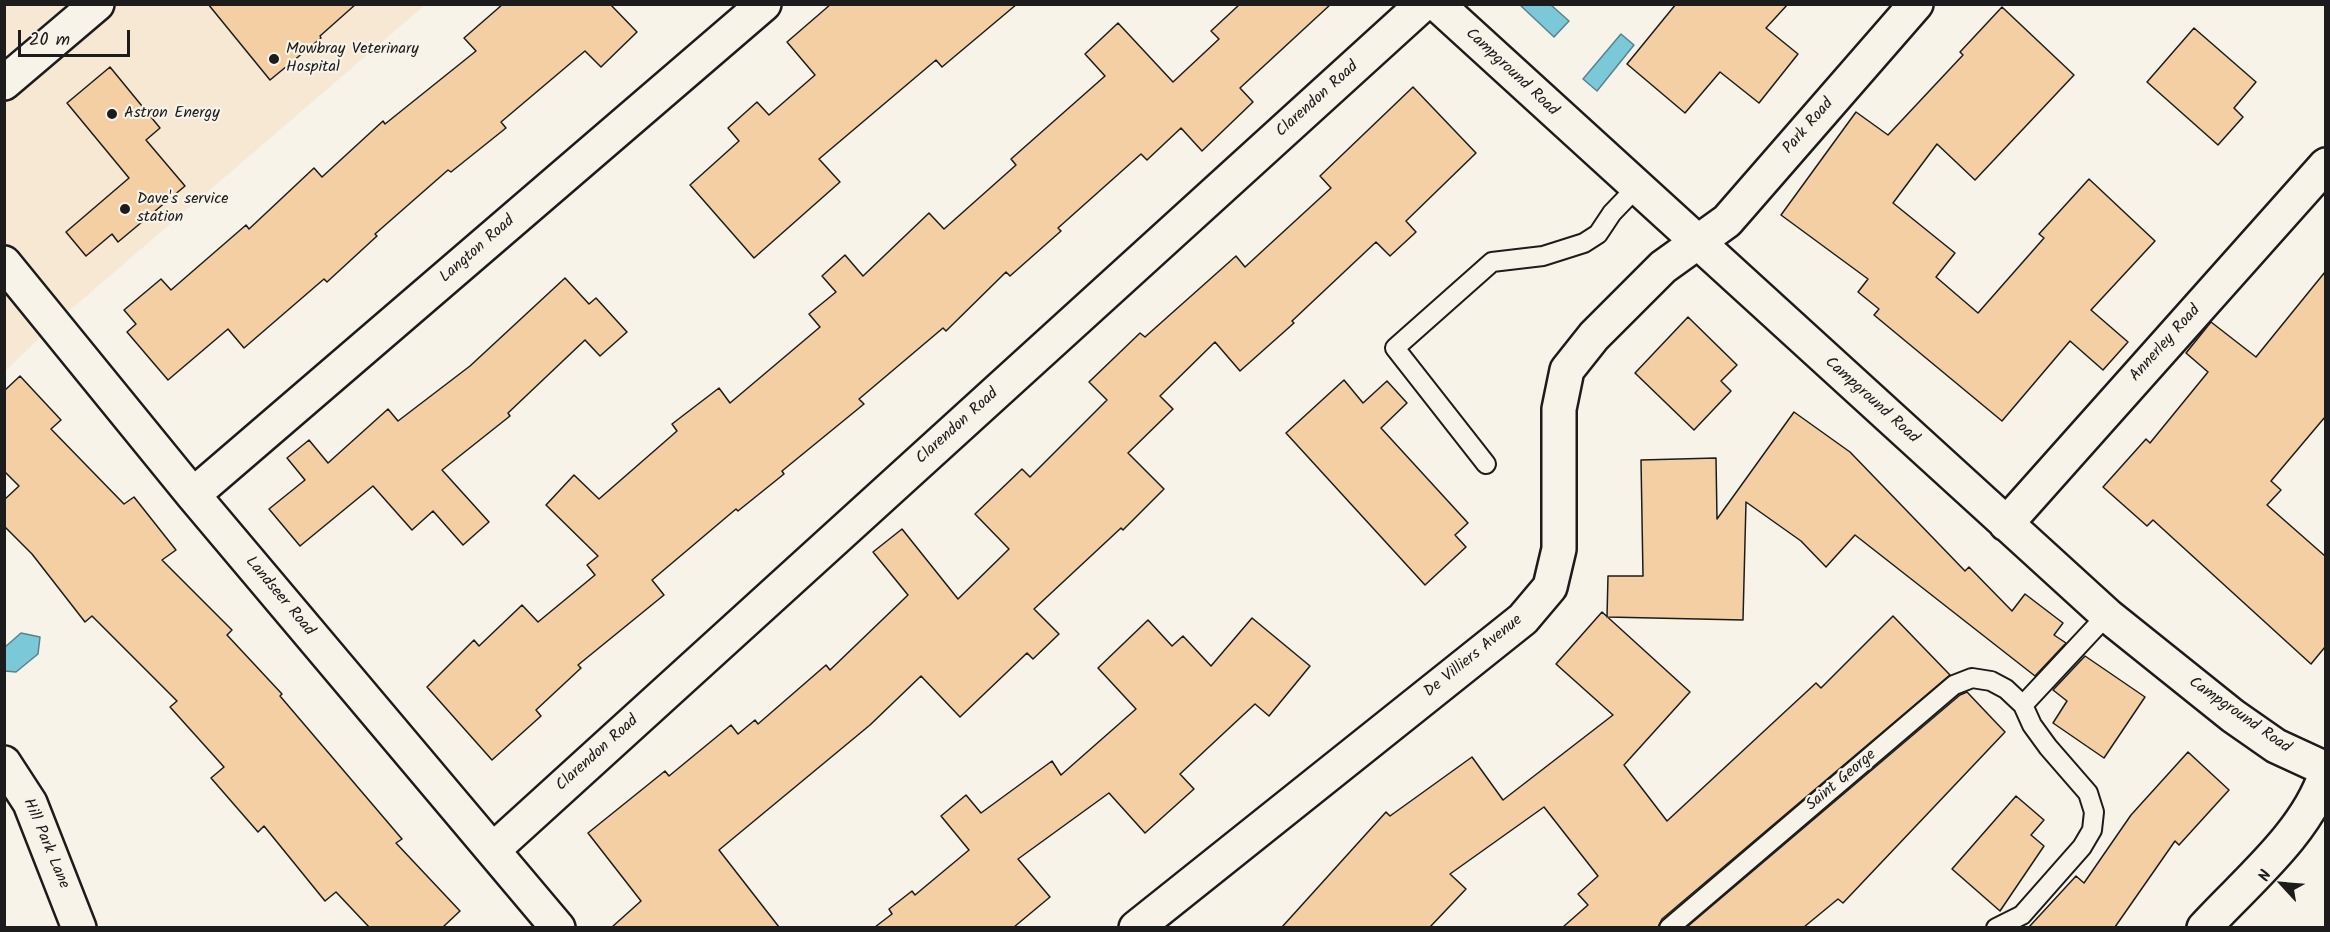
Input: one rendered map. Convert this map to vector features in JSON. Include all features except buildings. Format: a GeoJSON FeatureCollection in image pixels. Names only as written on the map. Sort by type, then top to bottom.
{"type":"FeatureCollection","features":[{"type":"Feature","properties":{"kind":"street"},"geometry":{"type":"LineString","coordinates":[[4,83],[97,4]]}},
{"type":"Feature","properties":{"kind":"street","name":"Langton Road"},"geometry":{"type":"LineString","coordinates":[[193,495],[764,4]]}},
{"type":"Feature","properties":{"kind":"street","name":"Clarendon Road"},"geometry":{"type":"LineString","coordinates":[[493,850],[1424,4]]}},
{"type":"Feature","properties":{"kind":"street","name":"Campground Road"},"geometry":{"type":"LineString","coordinates":[[1437,4],[2106,615],[2276,746],[2325,771]]}},
{"type":"Feature","properties":{"kind":"street","name":"Park Road"},"geometry":{"type":"LineString","coordinates":[[1696,242],[1727,221],[1916,4]]}},
{"type":"Feature","properties":{"kind":"street","name":"Annerley Road"},"geometry":{"type":"LineString","coordinates":[[2006,524],[2325,165]]}},
{"type":"Feature","properties":{"kind":"street","name":"De Villiers Avenue"},"geometry":{"type":"LineString","coordinates":[[1136,927],[1523,619],[1550,587],[1559,549],[1559,409],[1567,370],[1594,336],[1663,267],[1696,242]]}},
{"type":"Feature","properties":{"kind":"street","name":"Landseer Road"},"geometry":{"type":"LineString","coordinates":[[4,263],[193,495],[558,927]]}},
{"type":"Feature","properties":{"kind":"street","name":"Hill Park Lane"},"geometry":{"type":"LineString","coordinates":[[4,763],[30,803],[79,927]]}},
{"type":"Feature","properties":{"kind":"street"},"geometry":{"type":"LineString","coordinates":[[2204,927],[2299,826],[2318,812],[2319,793],[2325,771]]}},
{"type":"Feature","properties":{"kind":"lane"},"geometry":{"type":"LineString","coordinates":[[1486,464],[1395,348],[1492,262],[1543,256],[1584,243],[1598,234],[1612,213],[1636,188]]}},
{"type":"Feature","properties":{"kind":"lane"},"geometry":{"type":"LineString","coordinates":[[2023,705],[2106,615]]}},
{"type":"Feature","properties":{"kind":"lane","name":"Saint George"},"geometry":{"type":"LineString","coordinates":[[1669,927],[1954,685],[1972,678],[1991,681],[2023,705],[2032,725],[2048,747],[2088,793],[2094,812],[2092,830],[2082,846],[2022,915],[1995,927]]}},
{"type":"Feature","properties":{"kind":"shaded area"},"geometry":{"type":"Polygon","coordinates":[[[5,5],[425,5],[55,323],[5,371],[5,5]]]}},
{"type":"Feature","properties":{"kind":"water"},"geometry":{"type":"Polygon","coordinates":[[[1520,5],[1551,5],[1569,21],[1554,37],[1520,5]]]}},
{"type":"Feature","properties":{"kind":"water"},"geometry":{"type":"Polygon","coordinates":[[[1621,34],[1634,45],[1597,91],[1583,79],[1621,34]]]}},
{"type":"Feature","properties":{"kind":"water"},"geometry":{"type":"Polygon","coordinates":[[[21,633],[40,637],[38,654],[16,672],[5,671],[5,647],[21,633]]]}},
{"type":"Feature","properties":{"kind":"place","name":"Mowbray Veterinary Hospital"},"geometry":{"type":"Point","coordinates":[274,59]}},
{"type":"Feature","properties":{"kind":"place","name":"Astron Energy"},"geometry":{"type":"Point","coordinates":[112,114]}},
{"type":"Feature","properties":{"kind":"place","name":"Dave's service station"},"geometry":{"type":"Point","coordinates":[125,209]}}]}
